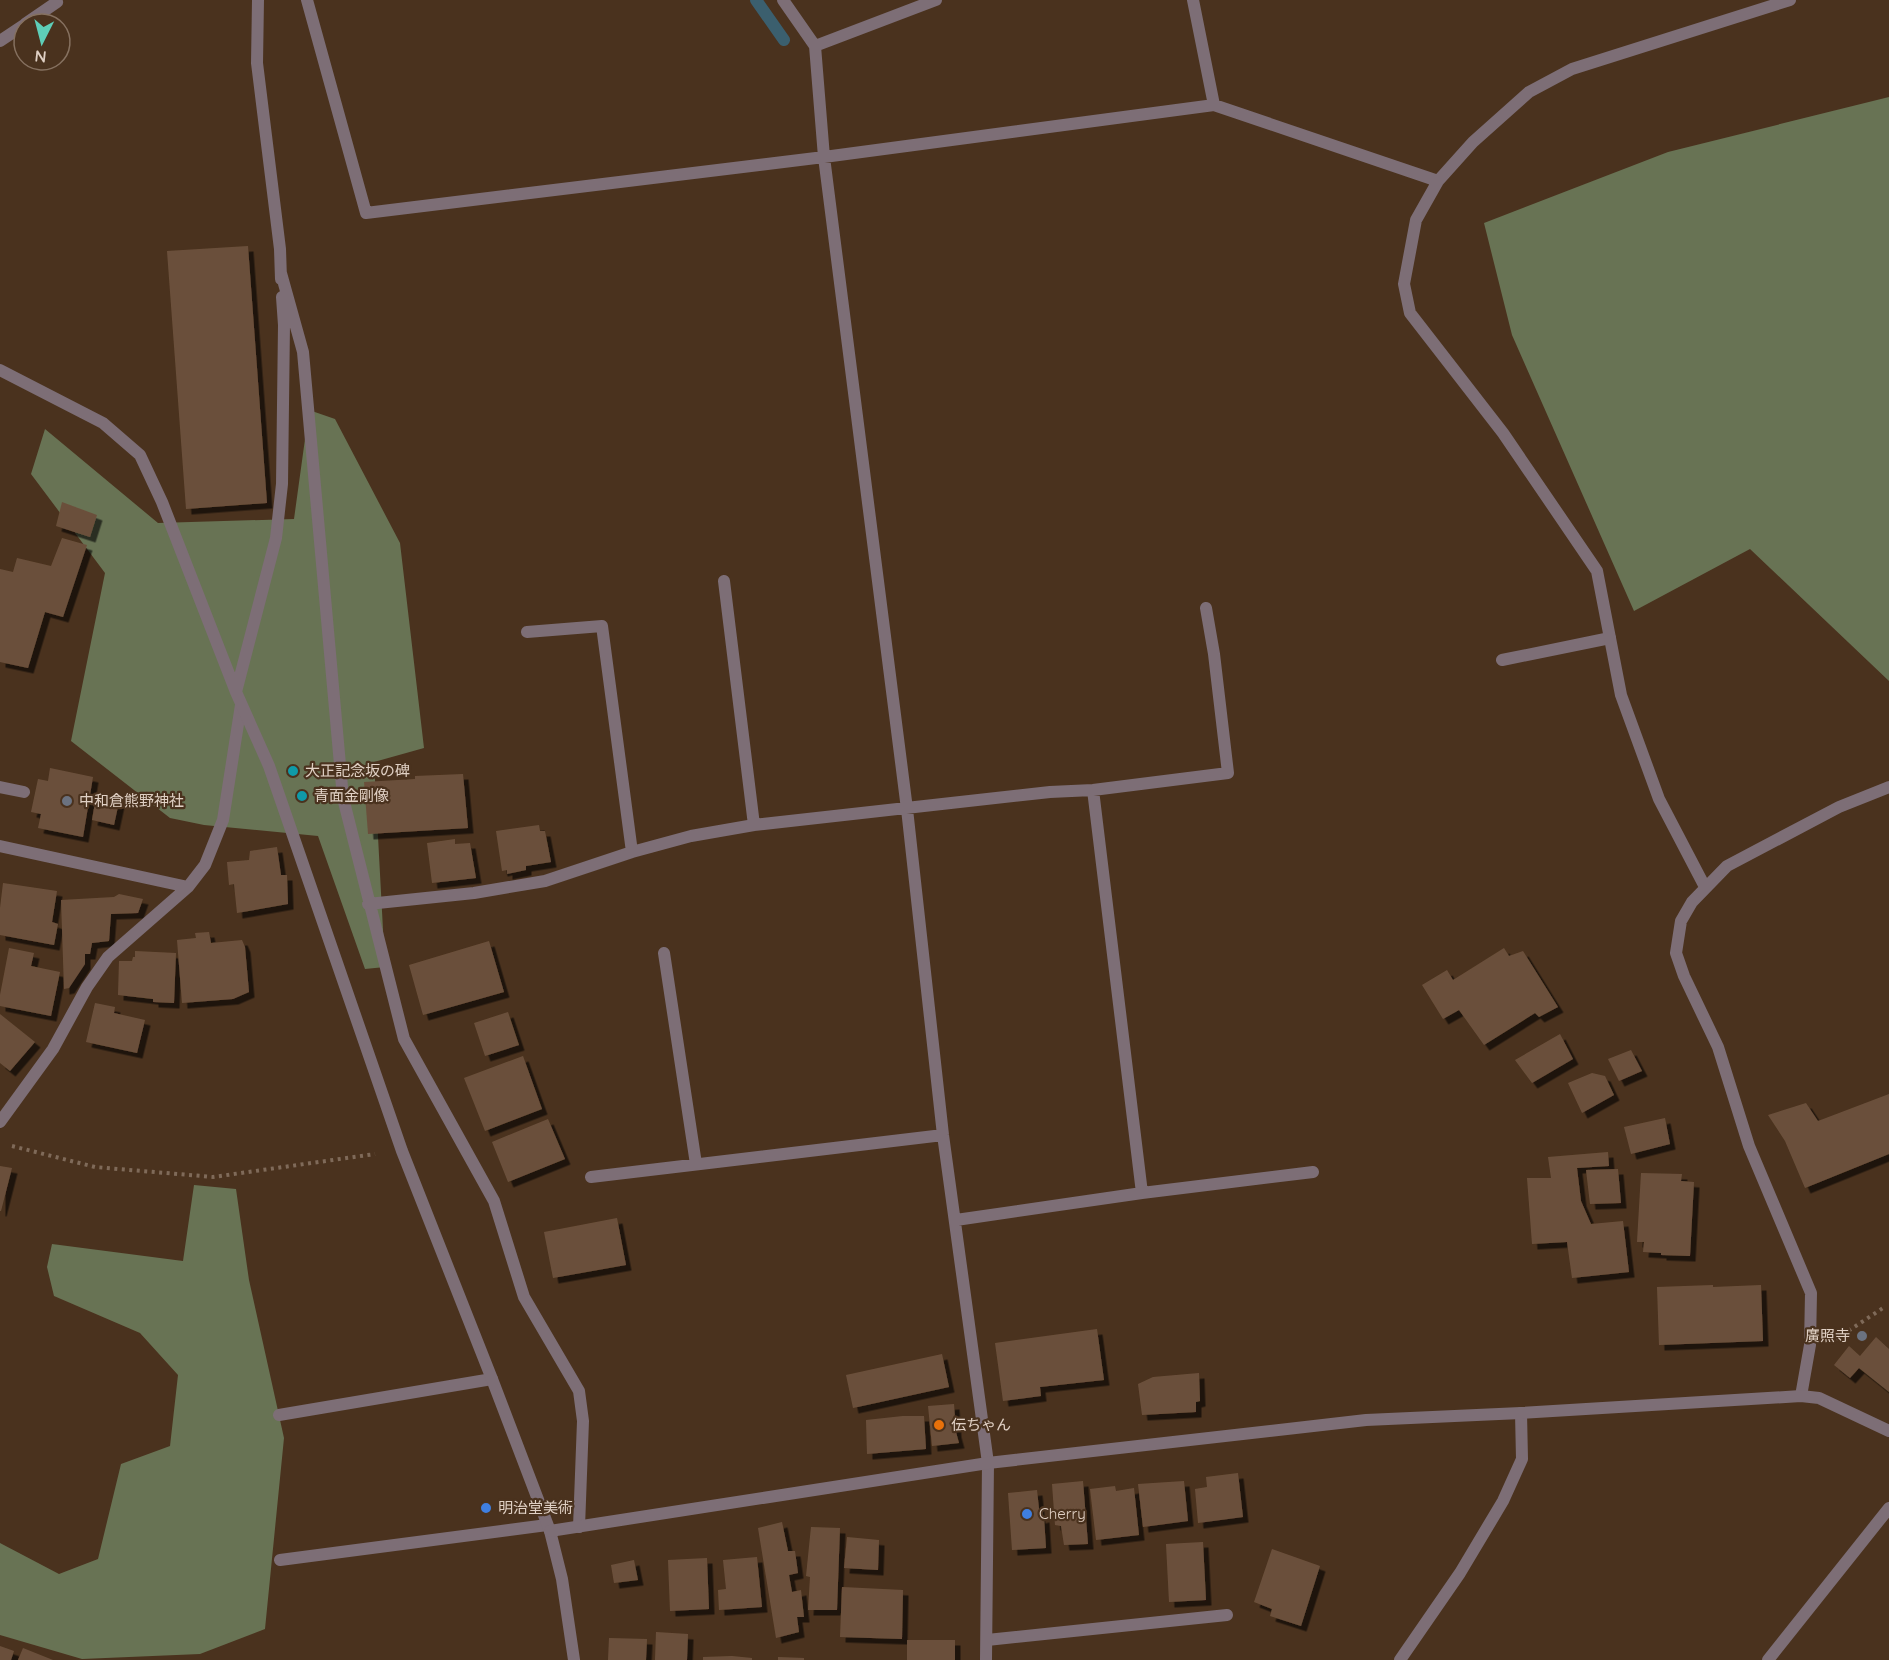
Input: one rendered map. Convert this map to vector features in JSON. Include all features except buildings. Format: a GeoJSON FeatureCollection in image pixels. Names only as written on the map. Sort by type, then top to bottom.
{"type":"FeatureCollection","features":[{"type":"Feature","properties":{"kind":"street"},"geometry":{"type":"LineString","coordinates":[[42,12],[57,2],[56,0]]}},
{"type":"Feature","properties":{"kind":"street"},"geometry":{"type":"LineString","coordinates":[[236,692],[276,538],[282,484],[284,326],[280,249],[257,63],[258,0]]}},
{"type":"Feature","properties":{"kind":"street"},"geometry":{"type":"LineString","coordinates":[[307,0],[366,213],[824,157],[1214,105],[1438,181]]}},
{"type":"Feature","properties":{"kind":"street"},"geometry":{"type":"LineString","coordinates":[[783,0],[815,46],[824,157],[907,809],[943,1135],[988,1463],[986,1660]]}},
{"type":"Feature","properties":{"kind":"street"},"geometry":{"type":"LineString","coordinates":[[815,46],[936,0]]}},
{"type":"Feature","properties":{"kind":"street"},"geometry":{"type":"LineString","coordinates":[[1193,0],[1214,105]]}},
{"type":"Feature","properties":{"kind":"street"},"geometry":{"type":"LineString","coordinates":[[1705,887],[1659,799],[1622,695],[1597,571],[1503,433],[1410,313],[1404,284],[1416,220],[1438,181],[1473,142],[1529,92],[1572,69],[1790,0]]}},
{"type":"Feature","properties":{"kind":"street"},"geometry":{"type":"LineString","coordinates":[[281,273],[303,352],[343,798],[368,904],[404,1039],[494,1201],[524,1297],[579,1391],[583,1420],[579,1527]]}},
{"type":"Feature","properties":{"kind":"street"},"geometry":{"type":"LineString","coordinates":[[0,370],[103,423],[140,455],[162,502],[241,705],[269,766],[402,1151],[548,1528],[562,1579],[574,1660]]}},
{"type":"Feature","properties":{"kind":"street"},"geometry":{"type":"LineString","coordinates":[[724,580],[754,825]]}},
{"type":"Feature","properties":{"kind":"street"},"geometry":{"type":"LineString","coordinates":[[368,904],[474,893],[545,881],[632,852],[692,836],[754,825],[1050,792],[1094,790],[1227,772],[1215,654],[1206,608]]}},
{"type":"Feature","properties":{"kind":"street"},"geometry":{"type":"LineString","coordinates":[[528,632],[602,626],[632,852]]}},
{"type":"Feature","properties":{"kind":"street"},"geometry":{"type":"LineString","coordinates":[[1502,660],[1610,638]]}},
{"type":"Feature","properties":{"kind":"street"},"geometry":{"type":"LineString","coordinates":[[0,1122],[53,1049],[87,987],[108,957],[188,887],[205,865],[223,820],[241,705]]}},
{"type":"Feature","properties":{"kind":"street"},"geometry":{"type":"LineString","coordinates":[[1801,1396],[1810,1345],[1811,1293],[1749,1146],[1718,1047],[1676,953],[1681,921],[1692,902],[1726,866],[1839,807],[1889,787]]}},
{"type":"Feature","properties":{"kind":"street"},"geometry":{"type":"LineString","coordinates":[[0,788],[24,792]]}},
{"type":"Feature","properties":{"kind":"street"},"geometry":{"type":"LineString","coordinates":[[1094,790],[1142,1193]]}},
{"type":"Feature","properties":{"kind":"street"},"geometry":{"type":"LineString","coordinates":[[0,846],[188,887]]}},
{"type":"Feature","properties":{"kind":"street"},"geometry":{"type":"LineString","coordinates":[[664,953],[696,1164]]}},
{"type":"Feature","properties":{"kind":"street"},"geometry":{"type":"LineString","coordinates":[[591,1177],[943,1135]]}},
{"type":"Feature","properties":{"kind":"street"},"geometry":{"type":"LineString","coordinates":[[956,1220],[1142,1193],[1313,1172]]}},
{"type":"Feature","properties":{"kind":"street"},"geometry":{"type":"LineString","coordinates":[[279,1415],[492,1379]]}},
{"type":"Feature","properties":{"kind":"street"},"geometry":{"type":"LineString","coordinates":[[280,1560],[548,1528],[579,1527],[988,1463],[1366,1420],[1801,1396],[1819,1398],[1889,1431]]}},
{"type":"Feature","properties":{"kind":"street"},"geometry":{"type":"LineString","coordinates":[[1400,1660],[1460,1573],[1503,1501],[1522,1459],[1521,1413]]}},
{"type":"Feature","properties":{"kind":"street"},"geometry":{"type":"LineString","coordinates":[[1768,1660],[1889,1508]]}},
{"type":"Feature","properties":{"kind":"street"},"geometry":{"type":"LineString","coordinates":[[987,1640],[1227,1615]]}},
{"type":"Feature","properties":{"kind":"path"},"geometry":{"type":"LineString","coordinates":[[11,1146],[95,1167],[213,1177],[402,1151]]}},
{"type":"Feature","properties":{"kind":"path"},"geometry":{"type":"LineString","coordinates":[[1827,1344],[1883,1308]]}},
{"type":"Feature","properties":{"kind":"green space"},"geometry":{"type":"Polygon","coordinates":[[[1889,97],[1889,681],[1750,549],[1634,611],[1512,335],[1484,223],[1668,152],[1889,97]]]}},
{"type":"Feature","properties":{"kind":"green space"},"geometry":{"type":"Polygon","coordinates":[[[309,410],[335,419],[400,543],[424,748],[374,762],[385,967],[365,969],[318,836],[204,825],[170,818],[71,741],[105,573],[31,474],[45,429],[158,523],[294,519],[309,410]]]}},
{"type":"Feature","properties":{"kind":"green space"},"geometry":{"type":"Polygon","coordinates":[[[194,1185],[236,1189],[249,1280],[284,1438],[265,1629],[200,1654],[82,1659],[0,1635],[0,1543],[59,1574],[98,1559],[121,1464],[170,1446],[178,1375],[140,1333],[54,1296],[47,1267],[52,1244],[183,1261],[194,1185]]]}},
{"type":"Feature","properties":{"kind":"waterway"},"geometry":{"type":"LineString","coordinates":[[756,0],[784,40]]}},
{"type":"Feature","properties":{"kind":"place","name":"大正記念坂の碑"},"geometry":{"type":"Point","coordinates":[293,771]}},
{"type":"Feature","properties":{"kind":"place","name":"青面金剛像"},"geometry":{"type":"Point","coordinates":[302,796]}},
{"type":"Feature","properties":{"kind":"place","name":"中和倉熊野神社"},"geometry":{"type":"Point","coordinates":[67,801]}},
{"type":"Feature","properties":{"kind":"place","name":"廣照寺"},"geometry":{"type":"Point","coordinates":[1862,1336]}},
{"type":"Feature","properties":{"kind":"place","name":"伝ちゃん"},"geometry":{"type":"Point","coordinates":[939,1425]}},
{"type":"Feature","properties":{"kind":"place","name":"明治堂美術"},"geometry":{"type":"Point","coordinates":[486,1508]}},
{"type":"Feature","properties":{"kind":"place","name":"Cherry"},"geometry":{"type":"Point","coordinates":[1027,1514]}}]}
